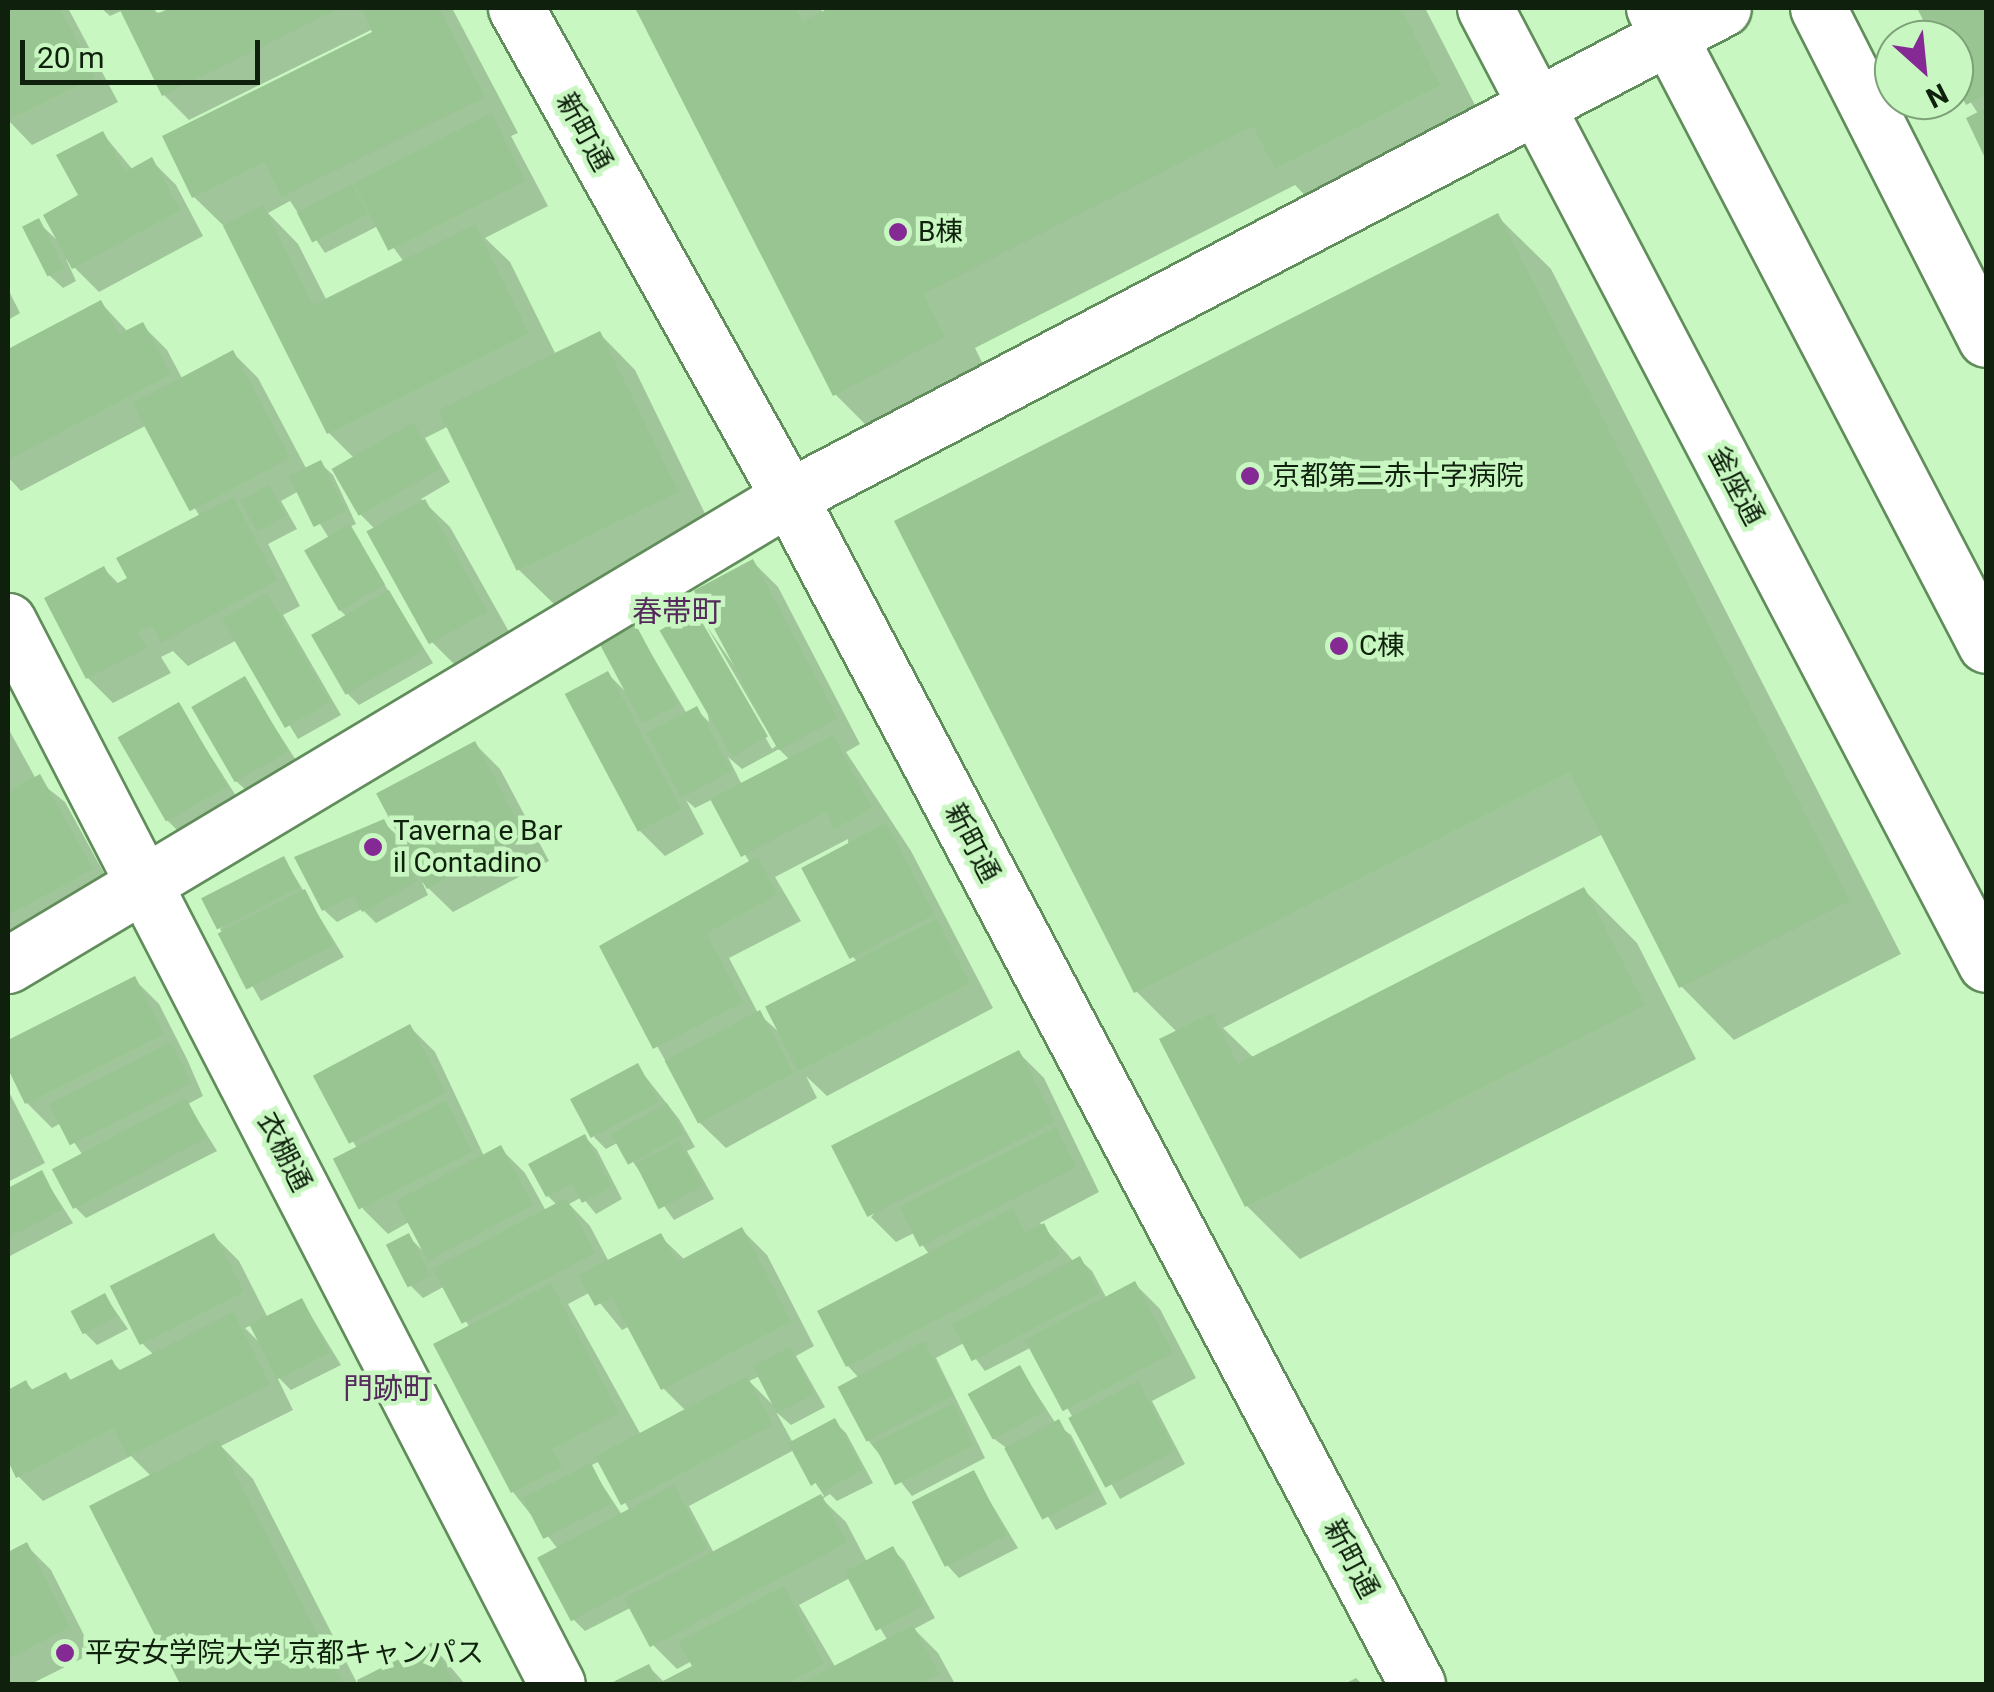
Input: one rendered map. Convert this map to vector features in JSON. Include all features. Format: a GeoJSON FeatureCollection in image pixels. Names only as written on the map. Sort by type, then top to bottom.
{"type":"FeatureCollection","features":[{"type":"Feature","properties":{"kind":"street","name":"新町通"},"geometry":{"type":"LineString","coordinates":[[516,8],[789,497],[1417,1684]]}},
{"type":"Feature","properties":{"kind":"street","name":"釜座通"},"geometry":{"type":"LineString","coordinates":[[1485,8],[1986,964]]}},
{"type":"Feature","properties":{"kind":"street"},"geometry":{"type":"LineString","coordinates":[[8,965],[789,497],[1535,103],[1660,20],[1723,8]]}},
{"type":"Feature","properties":{"kind":"street"},"geometry":{"type":"LineString","coordinates":[[1818,8],[1986,339]]}},
{"type":"Feature","properties":{"kind":"street"},"geometry":{"type":"LineString","coordinates":[[1660,20],[1986,645]]}},
{"type":"Feature","properties":{"kind":"street","name":"衣棚通"},"geometry":{"type":"LineString","coordinates":[[8,621],[557,1684]]}},
{"type":"Feature","properties":{"kind":"building"},"geometry":{"type":"Polygon","coordinates":[[[8,8],[60,8],[95,77],[8,120],[8,8]]]}},
{"type":"Feature","properties":{"kind":"building"},"geometry":{"type":"Polygon","coordinates":[[[119,8],[154,8],[157,14],[170,8],[341,8],[162,96],[119,8]]]}},
{"type":"Feature","properties":{"kind":"building"},"geometry":{"type":"Polygon","coordinates":[[[362,8],[439,8],[485,97],[282,197],[264,162],[192,198],[162,136],[372,32],[362,8]]]}},
{"type":"Feature","properties":{"kind":"building","name":"B棟"},"geometry":{"type":"Polygon","coordinates":[[[635,8],[796,8],[803,21],[829,8],[1401,8],[1440,85],[1275,169],[1253,126],[923,294],[945,337],[833,396],[635,8]]]}},
{"type":"Feature","properties":{"kind":"building"},"geometry":{"type":"Polygon","coordinates":[[[1917,8],[1986,8],[1986,95],[1974,101],[1974,20],[1923,20],[1917,8]]]}},
{"type":"Feature","properties":{"kind":"building"},"geometry":{"type":"Polygon","coordinates":[[[1986,108],[1986,160],[1967,120],[1974,120],[1974,114],[1986,108]]]}},
{"type":"Feature","properties":{"kind":"building"},"geometry":{"type":"Polygon","coordinates":[[[491,113],[526,181],[388,251],[354,183],[491,113]]]}},
{"type":"Feature","properties":{"kind":"building"},"geometry":{"type":"Polygon","coordinates":[[[103,131],[125,172],[152,157],[180,210],[72,269],[43,215],[78,195],[56,155],[103,131]]]}},
{"type":"Feature","properties":{"kind":"building"},"geometry":{"type":"Polygon","coordinates":[[[352,184],[367,214],[312,242],[297,212],[352,184]]]}},
{"type":"Feature","properties":{"kind":"building"},"geometry":{"type":"Polygon","coordinates":[[[263,205],[313,305],[475,224],[529,333],[327,434],[223,226],[263,205]]]}},
{"type":"Feature","properties":{"kind":"building","name":"C棟"},"geometry":{"type":"Polygon","coordinates":[[[1498,213],[1850,901],[1679,988],[1569,772],[1134,993],[894,521],[1498,213]]]}},
{"type":"Feature","properties":{"kind":"building"},"geometry":{"type":"Polygon","coordinates":[[[39,218],[64,268],[47,277],[22,227],[39,218]]]}},
{"type":"Feature","properties":{"kind":"building"},"geometry":{"type":"Polygon","coordinates":[[[101,300],[119,334],[143,322],[171,374],[8,460],[8,349],[101,300]]]}},
{"type":"Feature","properties":{"kind":"building"},"geometry":{"type":"Polygon","coordinates":[[[600,331],[678,492],[517,571],[438,410],[600,331]]]}},
{"type":"Feature","properties":{"kind":"building"},"geometry":{"type":"Polygon","coordinates":[[[233,350],[290,458],[190,511],[132,404],[233,350]]]}},
{"type":"Feature","properties":{"kind":"building"},"geometry":{"type":"Polygon","coordinates":[[[413,422],[440,469],[359,516],[332,469],[413,422]]]}},
{"type":"Feature","properties":{"kind":"building"},"geometry":{"type":"Polygon","coordinates":[[[321,460],[346,511],[314,527],[289,476],[321,460]]]}},
{"type":"Feature","properties":{"kind":"building"},"geometry":{"type":"Polygon","coordinates":[[[269,485],[286,516],[257,532],[240,501],[269,485]]]}},
{"type":"Feature","properties":{"kind":"building"},"geometry":{"type":"Polygon","coordinates":[[[233,497],[277,580],[161,643],[152,625],[138,632],[148,648],[86,679],[44,598],[104,566],[114,585],[127,578],[116,558],[233,497]]]}},
{"type":"Feature","properties":{"kind":"building"},"geometry":{"type":"Polygon","coordinates":[[[425,499],[488,612],[429,644],[366,531],[425,499]]]}},
{"type":"Feature","properties":{"kind":"building"},"geometry":{"type":"Polygon","coordinates":[[[350,524],[385,585],[339,611],[304,550],[350,524]]]}},
{"type":"Feature","properties":{"kind":"building"},"geometry":{"type":"Polygon","coordinates":[[[753,559],[838,719],[779,750],[694,590],[753,559]]]}},
{"type":"Feature","properties":{"kind":"building"},"geometry":{"type":"Polygon","coordinates":[[[389,590],[424,650],[346,695],[311,635],[389,590]]]}},
{"type":"Feature","properties":{"kind":"building"},"geometry":{"type":"Polygon","coordinates":[[[267,593],[330,702],[285,728],[222,619],[267,593]]]}},
{"type":"Feature","properties":{"kind":"building"},"geometry":{"type":"Polygon","coordinates":[[[695,610],[768,736],[732,757],[659,630],[695,610]]]}},
{"type":"Feature","properties":{"kind":"building"},"geometry":{"type":"Polygon","coordinates":[[[636,625],[678,704],[642,724],[600,644],[636,625]]]}},
{"type":"Feature","properties":{"kind":"building"},"geometry":{"type":"Polygon","coordinates":[[[608,671],[681,809],[638,832],[565,694],[608,671]]]}},
{"type":"Feature","properties":{"kind":"building"},"geometry":{"type":"Polygon","coordinates":[[[245,676],[288,751],[235,782],[191,707],[245,676]]]}},
{"type":"Feature","properties":{"kind":"building"},"geometry":{"type":"Polygon","coordinates":[[[179,702],[228,786],[166,822],[118,738],[179,702]]]}},
{"type":"Feature","properties":{"kind":"building"},"geometry":{"type":"Polygon","coordinates":[[[697,706],[732,771],[681,798],[647,733],[697,706]]]}},
{"type":"Feature","properties":{"kind":"building"},"geometry":{"type":"Polygon","coordinates":[[[833,735],[872,808],[834,829],[826,812],[741,857],[710,799],[833,735]]]}},
{"type":"Feature","properties":{"kind":"building"},"geometry":{"type":"Polygon","coordinates":[[[475,741],[526,836],[427,889],[376,794],[475,741]]]}},
{"type":"Feature","properties":{"kind":"building"},"geometry":{"type":"Polygon","coordinates":[[[40,774],[93,869],[8,915],[8,792],[40,774]]]}},
{"type":"Feature","properties":{"kind":"building"},"geometry":{"type":"Polygon","coordinates":[[[384,819],[417,882],[362,912],[353,896],[322,911],[294,857],[384,819]]]}},
{"type":"Feature","properties":{"kind":"building"},"geometry":{"type":"Polygon","coordinates":[[[886,823],[934,914],[850,959],[801,868],[886,823]]]}},
{"type":"Feature","properties":{"kind":"building"},"geometry":{"type":"Polygon","coordinates":[[[284,856],[300,887],[217,929],[201,898],[284,856]]]}},
{"type":"Feature","properties":{"kind":"building"},"geometry":{"type":"Polygon","coordinates":[[[758,856],[777,895],[706,933],[743,1002],[653,1049],[599,946],[758,856]]]}},
{"type":"Feature","properties":{"kind":"building"},"geometry":{"type":"Polygon","coordinates":[[[1584,887],[1645,1005],[1245,1207],[1159,1039],[1212,1013],[1238,1064],[1584,887]]]}},
{"type":"Feature","properties":{"kind":"building"},"geometry":{"type":"Polygon","coordinates":[[[305,889],[334,945],[246,990],[218,933],[305,889]]]}},
{"type":"Feature","properties":{"kind":"building"},"geometry":{"type":"Polygon","coordinates":[[[937,919],[970,983],[798,1071],[765,1007],[937,919]]]}},
{"type":"Feature","properties":{"kind":"building"},"geometry":{"type":"Polygon","coordinates":[[[135,976],[164,1034],[25,1104],[8,1069],[8,1040],[135,976]]]}},
{"type":"Feature","properties":{"kind":"building"},"geometry":{"type":"Polygon","coordinates":[[[760,1010],[793,1073],[698,1123],[665,1061],[760,1010]]]}},
{"type":"Feature","properties":{"kind":"building"},"geometry":{"type":"Polygon","coordinates":[[[410,1024],[446,1092],[349,1144],[313,1076],[410,1024]]]}},
{"type":"Feature","properties":{"kind":"building"},"geometry":{"type":"Polygon","coordinates":[[[171,1042],[192,1083],[70,1145],[49,1104],[171,1042]]]}},
{"type":"Feature","properties":{"kind":"building"},"geometry":{"type":"Polygon","coordinates":[[[1019,1050],[1055,1121],[867,1217],[831,1146],[1019,1050]]]}},
{"type":"Feature","properties":{"kind":"building"},"geometry":{"type":"Polygon","coordinates":[[[638,1063],[659,1102],[591,1138],[570,1099],[638,1063]]]}},
{"type":"Feature","properties":{"kind":"building"},"geometry":{"type":"Polygon","coordinates":[[[186,1098],[207,1138],[73,1209],[52,1169],[186,1098]]]}},
{"type":"Feature","properties":{"kind":"building"},"geometry":{"type":"Polygon","coordinates":[[[446,1101],[472,1152],[359,1209],[333,1159],[446,1101]]]}},
{"type":"Feature","properties":{"kind":"building"},"geometry":{"type":"Polygon","coordinates":[[[667,1103],[684,1134],[628,1165],[611,1134],[667,1103]]]}},
{"type":"Feature","properties":{"kind":"building"},"geometry":{"type":"Polygon","coordinates":[[[1056,1127],[1076,1167],[920,1247],[899,1207],[1056,1127]]]}},
{"type":"Feature","properties":{"kind":"building"},"geometry":{"type":"Polygon","coordinates":[[[585,1134],[611,1186],[582,1203],[572,1184],[546,1197],[528,1164],[585,1134]]]}},
{"type":"Feature","properties":{"kind":"building"},"geometry":{"type":"Polygon","coordinates":[[[680,1141],[703,1186],[659,1209],[635,1164],[680,1141]]]}},
{"type":"Feature","properties":{"kind":"building"},"geometry":{"type":"Polygon","coordinates":[[[501,1145],[533,1205],[428,1261],[396,1201],[501,1145]]]}},
{"type":"Feature","properties":{"kind":"building"},"geometry":{"type":"Polygon","coordinates":[[[42,1170],[62,1210],[8,1238],[8,1188],[42,1170]]]}},
{"type":"Feature","properties":{"kind":"building"},"geometry":{"type":"Polygon","coordinates":[[[566,1198],[595,1253],[462,1324],[433,1269],[566,1198]]]}},
{"type":"Feature","properties":{"kind":"building"},"geometry":{"type":"Polygon","coordinates":[[[1013,1208],[1025,1233],[1044,1223],[1060,1255],[846,1367],[817,1311],[1013,1208]]]}},
{"type":"Feature","properties":{"kind":"building"},"geometry":{"type":"Polygon","coordinates":[[[742,1227],[791,1321],[661,1390],[612,1298],[595,1306],[578,1275],[661,1233],[677,1262],[742,1227]]]}},
{"type":"Feature","properties":{"kind":"building"},"geometry":{"type":"Polygon","coordinates":[[[214,1233],[244,1292],[140,1345],[110,1286],[214,1233]]]}},
{"type":"Feature","properties":{"kind":"building"},"geometry":{"type":"Polygon","coordinates":[[[409,1233],[431,1276],[408,1288],[386,1245],[409,1233]]]}},
{"type":"Feature","properties":{"kind":"building"},"geometry":{"type":"Polygon","coordinates":[[[1080,1256],[1100,1293],[972,1361],[952,1324],[1080,1256]]]}},
{"type":"Feature","properties":{"kind":"building"},"geometry":{"type":"Polygon","coordinates":[[[1135,1281],[1173,1353],[1063,1411],[1025,1340],[1135,1281]]]}},
{"type":"Feature","properties":{"kind":"building"},"geometry":{"type":"Polygon","coordinates":[[[551,1283],[619,1413],[552,1449],[562,1467],[511,1493],[433,1344],[551,1283]]]}},
{"type":"Feature","properties":{"kind":"building"},"geometry":{"type":"Polygon","coordinates":[[[105,1293],[117,1316],[83,1334],[71,1311],[105,1293]]]}},
{"type":"Feature","properties":{"kind":"building"},"geometry":{"type":"Polygon","coordinates":[[[302,1298],[330,1352],[277,1379],[249,1325],[302,1298]]]}},
{"type":"Feature","properties":{"kind":"building"},"geometry":{"type":"Polygon","coordinates":[[[233,1312],[270,1384],[128,1457],[113,1428],[16,1478],[8,1461],[8,1390],[26,1380],[31,1390],[66,1372],[70,1380],[112,1359],[118,1371],[233,1312]]]}},
{"type":"Feature","properties":{"kind":"building"},"geometry":{"type":"Polygon","coordinates":[[[924,1341],[953,1396],[867,1442],[837,1387],[924,1341]]]}},
{"type":"Feature","properties":{"kind":"building"},"geometry":{"type":"Polygon","coordinates":[[[790,1347],[814,1394],[777,1413],[753,1366],[790,1347]]]}},
{"type":"Feature","properties":{"kind":"building"},"geometry":{"type":"Polygon","coordinates":[[[1020,1365],[1045,1410],[993,1440],[968,1394],[1020,1365]]]}},
{"type":"Feature","properties":{"kind":"building"},"geometry":{"type":"Polygon","coordinates":[[[747,1376],[773,1425],[621,1505],[595,1457],[747,1376]]]}},
{"type":"Feature","properties":{"kind":"building"},"geometry":{"type":"Polygon","coordinates":[[[1138,1381],[1175,1451],[1105,1488],[1068,1418],[1138,1381]]]}},
{"type":"Feature","properties":{"kind":"building"},"geometry":{"type":"Polygon","coordinates":[[[953,1403],[974,1445],[895,1485],[874,1443],[953,1403]]]}},
{"type":"Feature","properties":{"kind":"building"},"geometry":{"type":"Polygon","coordinates":[[[835,1418],[863,1470],[823,1491],[818,1481],[811,1486],[788,1443],[835,1418]]]}},
{"type":"Feature","properties":{"kind":"building"},"geometry":{"type":"Polygon","coordinates":[[[1059,1419],[1097,1491],[1042,1520],[1004,1448],[1059,1419]]]}},
{"type":"Feature","properties":{"kind":"building"},"geometry":{"type":"Polygon","coordinates":[[[218,1440],[343,1684],[180,1684],[89,1506],[218,1440]]]}},
{"type":"Feature","properties":{"kind":"building"},"geometry":{"type":"Polygon","coordinates":[[[591,1463],[612,1504],[543,1539],[522,1498],[591,1463]]]}},
{"type":"Feature","properties":{"kind":"building"},"geometry":{"type":"Polygon","coordinates":[[[974,1470],[1007,1535],[945,1567],[912,1502],[974,1470]]]}},
{"type":"Feature","properties":{"kind":"building"},"geometry":{"type":"Polygon","coordinates":[[[674,1485],[708,1549],[571,1621],[537,1558],[674,1485]]]}},
{"type":"Feature","properties":{"kind":"building"},"geometry":{"type":"Polygon","coordinates":[[[821,1494],[847,1543],[650,1647],[624,1599],[821,1494]]]}},
{"type":"Feature","properties":{"kind":"building"},"geometry":{"type":"Polygon","coordinates":[[[27,1542],[70,1627],[8,1659],[8,1552],[27,1542]]]}},
{"type":"Feature","properties":{"kind":"building"},"geometry":{"type":"Polygon","coordinates":[[[893,1546],[924,1605],[876,1631],[844,1572],[893,1546]]]}},
{"type":"Feature","properties":{"kind":"building"},"geometry":{"type":"Polygon","coordinates":[[[784,1586],[824,1664],[786,1684],[609,1684],[649,1664],[659,1683],[692,1666],[678,1642],[784,1586]]]}},
{"type":"Feature","properties":{"kind":"building"},"geometry":{"type":"Polygon","coordinates":[[[913,1625],[939,1674],[919,1684],[799,1684],[913,1625]]]}},
{"type":"Feature","properties":{"kind":"building"},"geometry":{"type":"Polygon","coordinates":[[[433,1642],[454,1684],[359,1684],[357,1680],[433,1642]]]}},
{"type":"Feature","properties":{"kind":"place","name":"B棟"},"geometry":{"type":"Point","coordinates":[898,232]}},
{"type":"Feature","properties":{"kind":"place","name":"京都第二赤十字病院"},"geometry":{"type":"Point","coordinates":[1250,476]}},
{"type":"Feature","properties":{"kind":"place","name":"C棟"},"geometry":{"type":"Point","coordinates":[1339,646]}},
{"type":"Feature","properties":{"kind":"place","name":"Taverna e Bar il Contadino"},"geometry":{"type":"Point","coordinates":[373,847]}},
{"type":"Feature","properties":{"kind":"place","name":"平安女学院大学 京都キャンパス"},"geometry":{"type":"Point","coordinates":[65,1653]}},
{"type":"Feature","properties":{"kind":"district","name":"春帯町"},"geometry":{"type":"Point","coordinates":[677,612]}},
{"type":"Feature","properties":{"kind":"district","name":"門跡町"},"geometry":{"type":"Point","coordinates":[388,1389]}}]}
